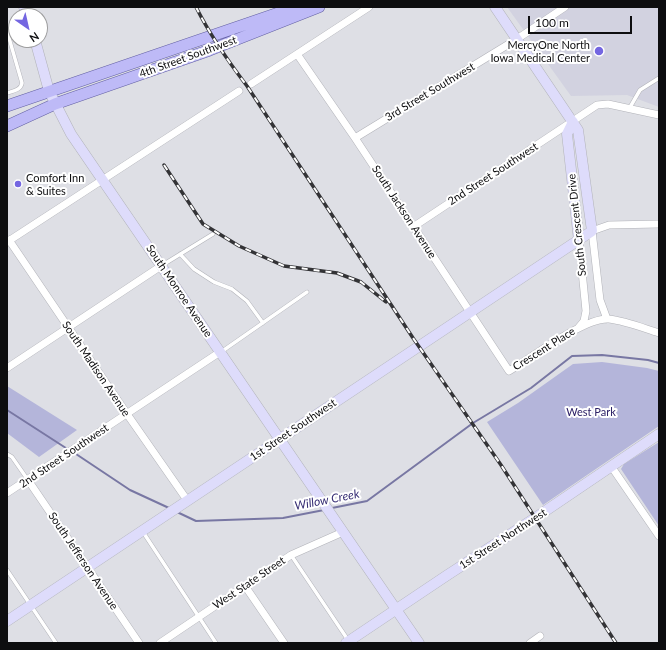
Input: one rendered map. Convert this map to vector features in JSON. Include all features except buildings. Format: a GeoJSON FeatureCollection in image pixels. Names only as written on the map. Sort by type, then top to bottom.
{"type":"FeatureCollection","features":[{"type":"Feature","properties":{"kind":"main road","name":"4th Street Southwest"},"geometry":{"type":"LineString","coordinates":[[7,106],[296,7]]}},
{"type":"Feature","properties":{"kind":"main road","name":"4th Street Southwest"},"geometry":{"type":"LineString","coordinates":[[7,126],[55,104],[210,50],[319,7]]}},
{"type":"Feature","properties":{"kind":"main road","name":"South Crescent Drive"},"geometry":{"type":"LineString","coordinates":[[495,7],[578,130],[592,231]]}},
{"type":"Feature","properties":{"kind":"main road","name":"South Monroe Avenue"},"geometry":{"type":"LineString","coordinates":[[36,48],[49,92],[71,134],[419,643]]}},
{"type":"Feature","properties":{"kind":"main road","name":"South Crescent Drive"},"geometry":{"type":"LineString","coordinates":[[572,122],[567,134],[579,241]]}},
{"type":"Feature","properties":{"kind":"main road","name":"1st Street Southwest"},"geometry":{"type":"LineString","coordinates":[[7,621],[592,231]]}},
{"type":"Feature","properties":{"kind":"main road","name":"1st Street Northwest"},"geometry":{"type":"LineString","coordinates":[[348,642],[536,518],[659,434]]}},
{"type":"Feature","properties":{"kind":"street"},"geometry":{"type":"LineString","coordinates":[[251,84],[369,7]]}},
{"type":"Feature","properties":{"kind":"street","name":"3rd Street Southwest"},"geometry":{"type":"LineString","coordinates":[[355,138],[517,39],[565,7]]}},
{"type":"Feature","properties":{"kind":"street","name":"South Jackson Avenue"},"geometry":{"type":"LineString","coordinates":[[297,54],[355,138],[509,371]]}},
{"type":"Feature","properties":{"kind":"street"},"geometry":{"type":"LineString","coordinates":[[8,239],[103,180],[239,91]]}},
{"type":"Feature","properties":{"kind":"street","name":"2nd Street Southwest"},"geometry":{"type":"LineString","coordinates":[[413,226],[597,105],[608,104],[659,115]]}},
{"type":"Feature","properties":{"kind":"street"},"geometry":{"type":"LineString","coordinates":[[592,231],[609,225],[659,224]]}},
{"type":"Feature","properties":{"kind":"street","name":"South Crescent Drive"},"geometry":{"type":"LineString","coordinates":[[592,231],[600,300],[608,319]]}},
{"type":"Feature","properties":{"kind":"street","name":"South Madison Avenue"},"geometry":{"type":"LineString","coordinates":[[8,239],[186,501]]}},
{"type":"Feature","properties":{"kind":"street","name":"South Crescent Drive"},"geometry":{"type":"LineString","coordinates":[[579,241],[586,311],[584,321],[579,327]]}},
{"type":"Feature","properties":{"kind":"street"},"geometry":{"type":"LineString","coordinates":[[7,368],[161,266]]}},
{"type":"Feature","properties":{"kind":"street"},"geometry":{"type":"LineString","coordinates":[[608,319],[659,333]]}},
{"type":"Feature","properties":{"kind":"street","name":"Crescent Place"},"geometry":{"type":"LineString","coordinates":[[509,371],[579,327],[592,321],[608,319]]}},
{"type":"Feature","properties":{"kind":"street","name":"2nd Street Southwest"},"geometry":{"type":"LineString","coordinates":[[7,493],[220,352]]}},
{"type":"Feature","properties":{"kind":"street"},"geometry":{"type":"LineString","coordinates":[[612,466],[659,536]]}},
{"type":"Feature","properties":{"kind":"street","name":"South Jefferson Avenue"},"geometry":{"type":"LineString","coordinates":[[28,480],[139,643]]}},
{"type":"Feature","properties":{"kind":"street","name":"West State Street"},"geometry":{"type":"LineString","coordinates":[[160,643],[291,555],[341,529]]}},
{"type":"Feature","properties":{"kind":"street"},"geometry":{"type":"LineString","coordinates":[[245,586],[284,643]]}},
{"type":"Feature","properties":{"kind":"street"},"geometry":{"type":"LineString","coordinates":[[530,643],[540,636]]}},
{"type":"Feature","properties":{"kind":"lane"},"geometry":{"type":"LineString","coordinates":[[7,31],[22,83],[16,90],[7,93]]}},
{"type":"Feature","properties":{"kind":"lane"},"geometry":{"type":"LineString","coordinates":[[629,109],[640,90],[659,78]]}},
{"type":"Feature","properties":{"kind":"lane"},"geometry":{"type":"LineString","coordinates":[[161,266],[213,234]]}},
{"type":"Feature","properties":{"kind":"lane"},"geometry":{"type":"LineString","coordinates":[[180,254],[194,269],[214,282],[232,289],[247,301],[263,323]]}},
{"type":"Feature","properties":{"kind":"lane"},"geometry":{"type":"LineString","coordinates":[[220,352],[307,292]]}},
{"type":"Feature","properties":{"kind":"lane"},"geometry":{"type":"LineString","coordinates":[[7,454],[12,457],[28,480]]}},
{"type":"Feature","properties":{"kind":"lane"},"geometry":{"type":"LineString","coordinates":[[142,531],[216,643]]}},
{"type":"Feature","properties":{"kind":"lane"},"geometry":{"type":"LineString","coordinates":[[291,555],[348,642]]}},
{"type":"Feature","properties":{"kind":"lane"},"geometry":{"type":"LineString","coordinates":[[7,570],[56,643]]}},
{"type":"Feature","properties":{"kind":"shaded area","name":"MercyOne North Iowa Medical Center"},"geometry":{"type":"Polygon","coordinates":[[[507,7],[659,7],[659,107],[627,95],[571,96],[507,7]]]}},
{"type":"Feature","properties":{"kind":"green space","name":"West Park"},"geometry":{"type":"Polygon","coordinates":[[[602,362],[659,371],[659,426],[543,505],[487,422],[518,403],[573,364],[602,362]]]}},
{"type":"Feature","properties":{"kind":"green space"},"geometry":{"type":"Polygon","coordinates":[[[7,386],[77,430],[39,457],[7,433],[7,386]]]}},
{"type":"Feature","properties":{"kind":"green space"},"geometry":{"type":"Polygon","coordinates":[[[659,442],[659,526],[621,469],[624,464],[659,442]]]}},
{"type":"Feature","properties":{"kind":"waterway","name":"Willow Creek"},"geometry":{"type":"LineString","coordinates":[[332,508],[367,501],[473,423],[531,388],[572,356],[602,355],[648,360],[659,363]]}},
{"type":"Feature","properties":{"kind":"waterway","name":"Willow Creek"},"geometry":{"type":"LineString","coordinates":[[7,410],[69,450]]}},
{"type":"Feature","properties":{"kind":"waterway","name":"Willow Creek"},"geometry":{"type":"LineString","coordinates":[[73,452],[130,490],[169,508]]}},
{"type":"Feature","properties":{"kind":"waterway","name":"Willow Creek"},"geometry":{"type":"LineString","coordinates":[[177,512],[196,521],[283,518],[324,510]]}},
{"type":"Feature","properties":{"kind":"railway"},"geometry":{"type":"LineString","coordinates":[[196,7],[220,48],[247,86],[413,338],[501,465],[616,643]]}},
{"type":"Feature","properties":{"kind":"railway"},"geometry":{"type":"LineString","coordinates":[[164,165],[203,224],[239,246],[284,266],[337,273],[361,282],[386,302]]}},
{"type":"Feature","properties":{"kind":"place","name":"MercyOne North Iowa Medical Center"},"geometry":{"type":"Point","coordinates":[599,51]}},
{"type":"Feature","properties":{"kind":"place","name":"Comfort Inn & Suites"},"geometry":{"type":"Point","coordinates":[18,184]}}]}
